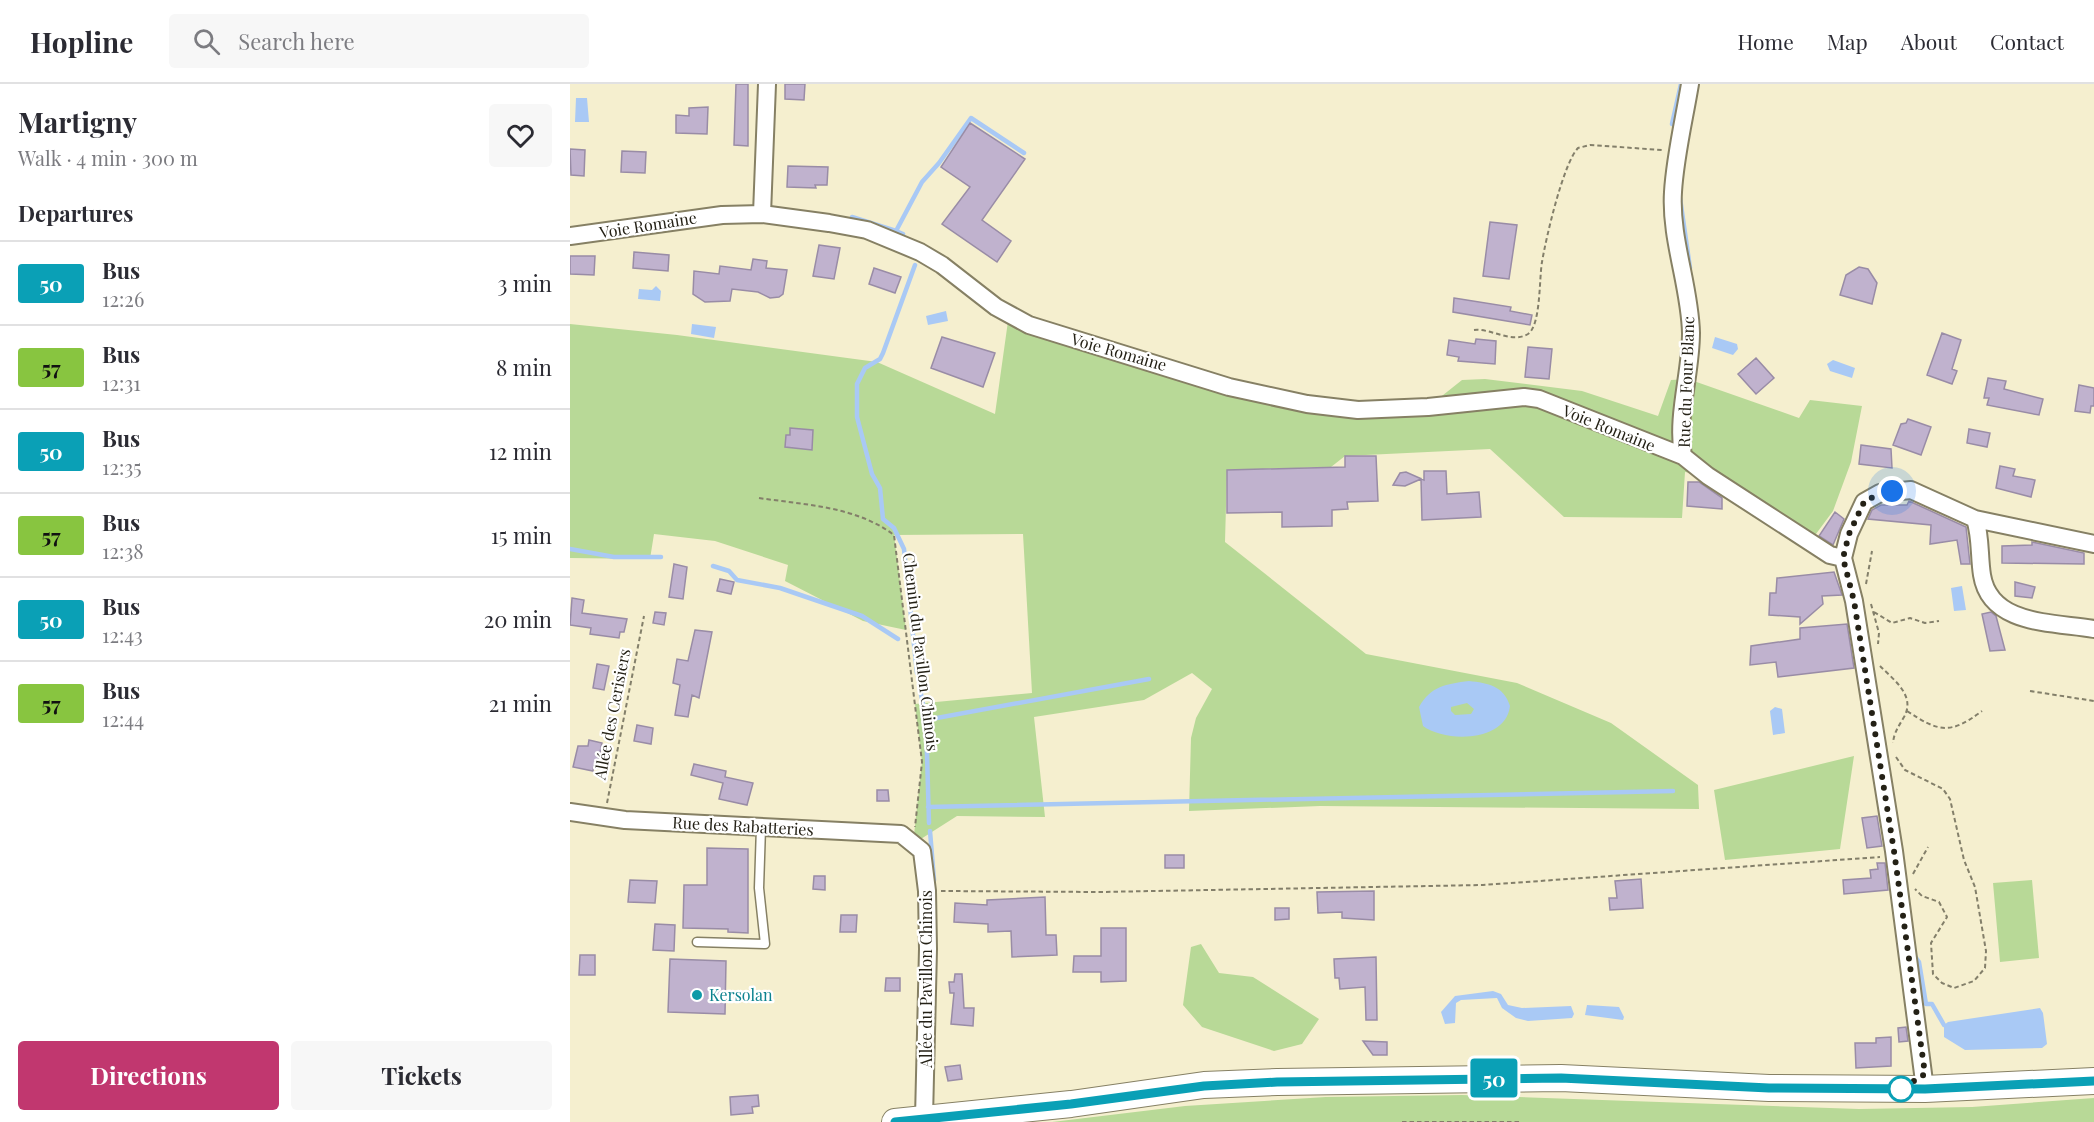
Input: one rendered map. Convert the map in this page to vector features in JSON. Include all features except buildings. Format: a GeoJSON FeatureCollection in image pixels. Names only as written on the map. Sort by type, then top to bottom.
{"type":"FeatureCollection","features":[{"type":"Feature","properties":{"kind":"main road"},"geometry":{"type":"LineString","coordinates":[[895,1122],[1060,1105],[1204,1086],[1323,1080],[1561,1078],[1769,1088],[1925,1089],[2094,1081]]}},
{"type":"Feature","properties":{"kind":"street"},"geometry":{"type":"LineString","coordinates":[[762,214],[767,84]]}},
{"type":"Feature","properties":{"kind":"street","name":"Rue du Four Blanc"},"geometry":{"type":"LineString","coordinates":[[1690,84],[1673,206],[1688,295],[1691,331],[1681,421],[1683,456],[1708,476],[1824,550],[1843,558]]}},
{"type":"Feature","properties":{"kind":"street","name":"Voie Romaine"},"geometry":{"type":"LineString","coordinates":[[570,236],[722,215],[762,214],[867,230],[920,252],[942,265],[996,307],[1029,325],[1229,387],[1307,404],[1358,410],[1531,398],[1683,456]]}},
{"type":"Feature","properties":{"kind":"street"},"geometry":{"type":"LineString","coordinates":[[1925,1089],[1894,855],[1854,601],[1843,558],[1849,534],[1864,502],[1880,493],[1911,490],[1975,519],[2094,544]]}},
{"type":"Feature","properties":{"kind":"street"},"geometry":{"type":"LineString","coordinates":[[1975,519],[1982,576],[1988,593],[1999,608],[2019,616],[2094,629]]}},
{"type":"Feature","properties":{"kind":"street","name":"Rue des Rabatteries"},"geometry":{"type":"LineString","coordinates":[[570,812],[604,817],[901,834],[913,844]]}},
{"type":"Feature","properties":{"kind":"street","name":"Allée du Pavillon Chinois"},"geometry":{"type":"LineString","coordinates":[[913,844],[922,852],[927,891],[924,1118]]}},
{"type":"Feature","properties":{"kind":"lane"},"geometry":{"type":"LineString","coordinates":[[697,942],[765,944],[759,888],[761,827]]}},
{"type":"Feature","properties":{"kind":"path"},"geometry":{"type":"LineString","coordinates":[[1474,330],[1488,330],[1514,338],[1523,336],[1533,329],[1539,308],[1537,295],[1542,260],[1569,163],[1578,148],[1590,145],[1638,150],[1680,150]]}},
{"type":"Feature","properties":{"kind":"path","name":"Chemin du Pavillon Chinois"},"geometry":{"type":"LineString","coordinates":[[759,498],[857,514],[894,535],[922,762],[913,844]]}},
{"type":"Feature","properties":{"kind":"path"},"geometry":{"type":"LineString","coordinates":[[1866,587],[1872,551]]}},
{"type":"Feature","properties":{"kind":"path"},"geometry":{"type":"LineString","coordinates":[[1869,601],[1879,633],[1877,646]]}},
{"type":"Feature","properties":{"kind":"path"},"geometry":{"type":"LineString","coordinates":[[1874,612],[1892,623],[1910,618],[1925,623],[1939,621]]}},
{"type":"Feature","properties":{"kind":"path","name":"Allée des Cerisiers"},"geometry":{"type":"LineString","coordinates":[[604,817],[644,616]]}},
{"type":"Feature","properties":{"kind":"path"},"geometry":{"type":"LineString","coordinates":[[1877,662],[1900,686],[1908,701],[1907,711],[1895,732],[1893,747]]}},
{"type":"Feature","properties":{"kind":"path"},"geometry":{"type":"LineString","coordinates":[[2030,690],[2094,701]]}},
{"type":"Feature","properties":{"kind":"path"},"geometry":{"type":"LineString","coordinates":[[1907,711],[1932,726],[1946,730],[1962,725],[1982,711]]}},
{"type":"Feature","properties":{"kind":"path"},"geometry":{"type":"LineString","coordinates":[[1895,754],[1905,770],[1943,789],[1953,805],[1964,860],[1978,900],[1986,951],[1985,968],[1980,976],[1959,988],[1942,983],[1931,970],[1931,943],[1947,917],[1940,902],[1918,893],[1913,881],[1915,869],[1928,847]]}},
{"type":"Feature","properties":{"kind":"path"},"geometry":{"type":"LineString","coordinates":[[927,891],[1100,892],[1483,885],[1894,855]]}},
{"type":"Feature","properties":{"kind":"path"},"geometry":{"type":"LineString","coordinates":[[1402,1122],[1521,1122]]}},
{"type":"Feature","properties":{"kind":"green space"},"geometry":{"type":"Polygon","coordinates":[[[1009,314],[1307,404],[1428,407],[1462,380],[1485,379],[1582,391],[1658,416],[1671,380],[1688,379],[1799,418],[1810,400],[1862,406],[1851,462],[1833,511],[1810,542],[1708,476],[1685,472],[1682,518],[1564,517],[1490,449],[1345,456],[1331,467],[1227,470],[1225,542],[1366,654],[1517,683],[1611,723],[1698,785],[1699,809],[1320,806],[1189,811],[1191,738],[1196,718],[1212,689],[1192,673],[1144,700],[1034,717],[1045,817],[957,816],[913,844],[922,762],[915,704],[1032,693],[1023,534],[894,535],[906,630],[863,621],[785,581],[788,565],[715,541],[654,534],[650,559],[570,558],[570,324],[677,335],[877,362],[995,414],[1009,314]]]}},
{"type":"Feature","properties":{"kind":"green space"},"geometry":{"type":"Polygon","coordinates":[[[1854,756],[1840,849],[1725,860],[1714,790],[1854,756]]]}},
{"type":"Feature","properties":{"kind":"green space"},"geometry":{"type":"Polygon","coordinates":[[[2032,880],[2039,958],[2000,962],[1993,883],[2032,880]]]}},
{"type":"Feature","properties":{"kind":"green space"},"geometry":{"type":"Polygon","coordinates":[[[1201,944],[1219,973],[1253,977],[1319,1019],[1302,1044],[1274,1051],[1202,1027],[1183,1005],[1191,947],[1201,944]]]}},
{"type":"Feature","properties":{"kind":"green space"},"geometry":{"type":"Polygon","coordinates":[[[1462,1095],[1859,1109],[1972,1107],[2094,1098],[2094,1122],[1052,1122],[1185,1106],[1326,1097],[1462,1095]]]}},
{"type":"Feature","properties":{"kind":"water"},"geometry":{"type":"Polygon","coordinates":[[[576,98],[587,98],[589,122],[575,122],[576,98]]]}},
{"type":"Feature","properties":{"kind":"water"},"geometry":{"type":"Polygon","coordinates":[[[656,286],[661,291],[660,301],[638,299],[639,289],[652,290],[656,286]]]}},
{"type":"Feature","properties":{"kind":"water"},"geometry":{"type":"Polygon","coordinates":[[[946,311],[948,321],[928,325],[926,316],[946,311]]]}},
{"type":"Feature","properties":{"kind":"water"},"geometry":{"type":"Polygon","coordinates":[[[692,324],[716,327],[714,338],[691,334],[692,324]]]}},
{"type":"Feature","properties":{"kind":"water"},"geometry":{"type":"Polygon","coordinates":[[[1715,337],[1737,344],[1738,349],[1733,355],[1712,348],[1715,337]]]}},
{"type":"Feature","properties":{"kind":"water"},"geometry":{"type":"Polygon","coordinates":[[[1833,360],[1855,368],[1852,378],[1830,371],[1827,364],[1833,360]]]}},
{"type":"Feature","properties":{"kind":"water"},"geometry":{"type":"Polygon","coordinates":[[[1962,586],[1966,610],[1954,611],[1951,588],[1962,586]]]}},
{"type":"Feature","properties":{"kind":"water"},"geometry":{"type":"Polygon","coordinates":[[[1469,681],[1489,685],[1504,694],[1510,706],[1506,718],[1498,727],[1487,733],[1460,737],[1446,735],[1423,726],[1419,707],[1429,694],[1446,685],[1469,681]],[[1467,703],[1451,707],[1451,711],[1455,715],[1471,714],[1474,709],[1467,703]]]}},
{"type":"Feature","properties":{"kind":"water"},"geometry":{"type":"Polygon","coordinates":[[[1775,707],[1782,709],[1785,733],[1773,735],[1770,711],[1775,707]]]}},
{"type":"Feature","properties":{"kind":"water"},"geometry":{"type":"Polygon","coordinates":[[[1493,991],[1501,994],[1508,1005],[1522,1008],[1571,1006],[1574,1014],[1572,1018],[1528,1021],[1516,1018],[1502,1008],[1497,998],[1461,1000],[1456,1003],[1455,1023],[1445,1024],[1441,1012],[1455,996],[1493,991]]]}},
{"type":"Feature","properties":{"kind":"water"},"geometry":{"type":"Polygon","coordinates":[[[1587,1005],[1619,1007],[1624,1017],[1623,1020],[1585,1015],[1587,1005]]]}},
{"type":"Feature","properties":{"kind":"water"},"geometry":{"type":"Polygon","coordinates":[[[2040,1008],[2043,1013],[2047,1044],[2042,1048],[1965,1050],[1944,1037],[1944,1025],[1948,1022],[2040,1008]]]}},
{"type":"Feature","properties":{"kind":"waterway"},"geometry":{"type":"LineString","coordinates":[[1672,124],[1681,84]]}},
{"type":"Feature","properties":{"kind":"waterway"},"geometry":{"type":"LineString","coordinates":[[903,234],[896,231],[922,182],[939,163],[971,118],[1024,153]]}},
{"type":"Feature","properties":{"kind":"waterway"},"geometry":{"type":"LineString","coordinates":[[1680,198],[1690,268]]}},
{"type":"Feature","properties":{"kind":"waterway"},"geometry":{"type":"LineString","coordinates":[[852,217],[896,231]]}},
{"type":"Feature","properties":{"kind":"waterway"},"geometry":{"type":"LineString","coordinates":[[915,265],[883,353],[880,359],[865,368],[857,384],[857,417],[872,474],[880,488],[883,519],[894,528],[904,549],[917,673]]}},
{"type":"Feature","properties":{"kind":"waterway"},"geometry":{"type":"LineString","coordinates":[[570,549],[614,557],[661,557]]}},
{"type":"Feature","properties":{"kind":"waterway"},"geometry":{"type":"LineString","coordinates":[[713,566],[729,571],[737,580],[780,588],[862,616],[898,639]]}},
{"type":"Feature","properties":{"kind":"waterway"},"geometry":{"type":"LineString","coordinates":[[920,689],[926,720],[1149,679]]}},
{"type":"Feature","properties":{"kind":"waterway"},"geometry":{"type":"LineString","coordinates":[[926,720],[929,823]]}},
{"type":"Feature","properties":{"kind":"waterway"},"geometry":{"type":"LineString","coordinates":[[928,807],[1673,791]]}},
{"type":"Feature","properties":{"kind":"waterway"},"geometry":{"type":"LineString","coordinates":[[930,831],[934,880]]}},
{"type":"Feature","properties":{"kind":"waterway"},"geometry":{"type":"LineString","coordinates":[[1914,955],[1919,962],[1926,1004],[1932,1004],[1944,1025]]}},
{"type":"Feature","properties":{"kind":"bus line","name":"50"},"geometry":{"type":"LineString","coordinates":[[895,1122],[1071,1104],[1131,1094],[1204,1086],[1277,1082],[1461,1077],[1561,1078],[1769,1088],[1925,1089],[2094,1081]]}},
{"type":"Feature","properties":{"kind":"place","name":"Kersolan"},"geometry":{"type":"Point","coordinates":[697,995]}},
{"type":"Feature","properties":{"kind":"route"},"geometry":{"type":"LineString","coordinates":[[1892,491],[1880,493],[1864,502],[1849,534],[1843,558],[1854,601],[1894,851],[1925,1074],[1901,1089]]}}]}
